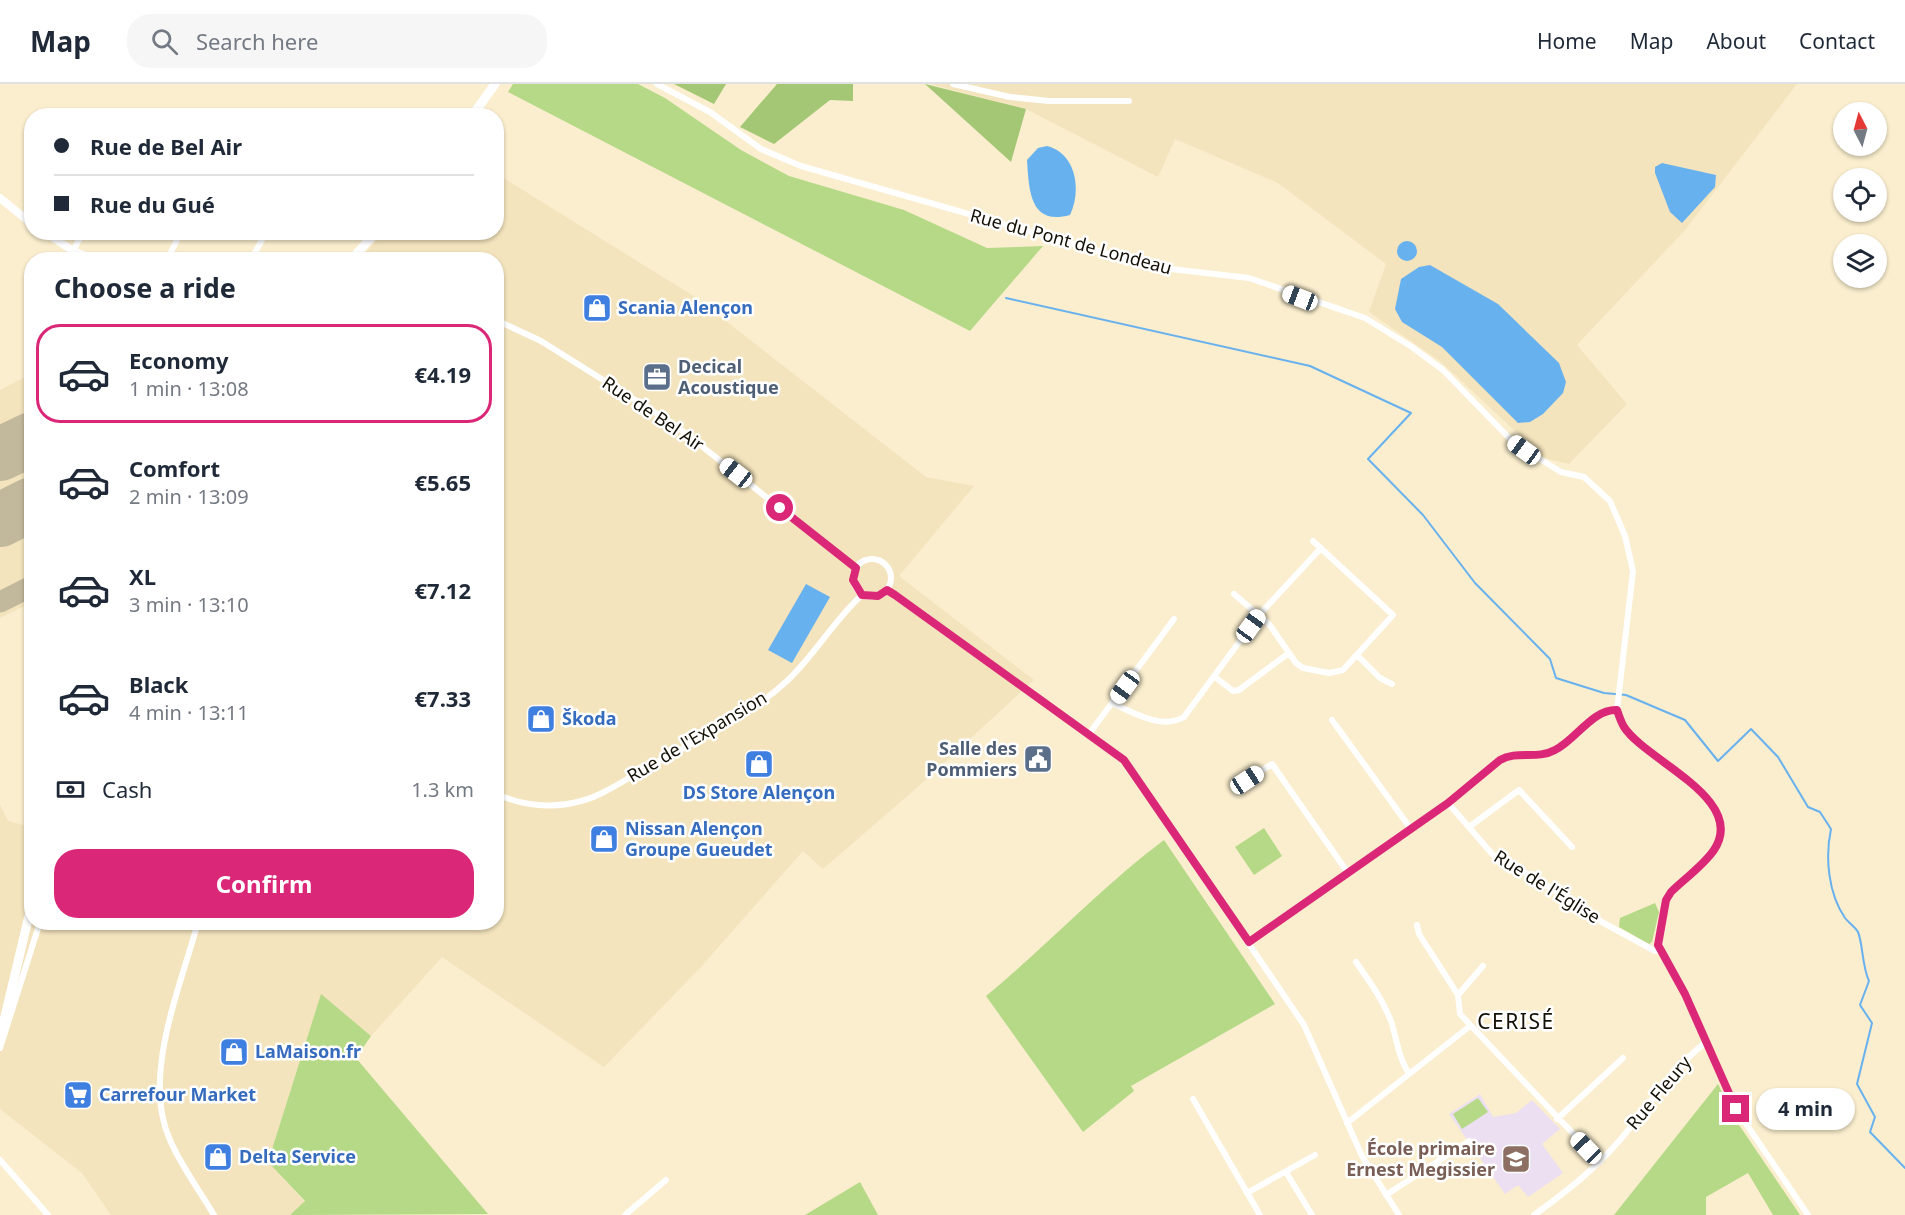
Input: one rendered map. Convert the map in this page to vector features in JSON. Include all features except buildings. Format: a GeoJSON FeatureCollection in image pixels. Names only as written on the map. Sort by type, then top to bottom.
{"type":"FeatureCollection","features":[{"type":"Feature","properties":{"kind":"main road"},"geometry":{"type":"LineString","coordinates":[[478,108],[495,84]]}},
{"type":"Feature","properties":{"kind":"main road"},"geometry":{"type":"LineString","coordinates":[[358,252],[369,240]]}},
{"type":"Feature","properties":{"kind":"main road"},"geometry":{"type":"LineString","coordinates":[[0,1037],[26,930]]}},
{"type":"Feature","properties":{"kind":"street","name":"Rue du Pont de Londeau"},"geometry":{"type":"LineString","coordinates":[[657,84],[710,112],[761,149],[801,166],[1154,267],[1248,278],[1365,318],[1412,347],[1443,370],[1514,443],[1561,472],[1584,477],[1610,501],[1625,536],[1633,571],[1617,710]]}},
{"type":"Feature","properties":{"kind":"street"},"geometry":{"type":"LineString","coordinates":[[953,84],[1011,97],[1049,101],[1129,101]]}},
{"type":"Feature","properties":{"kind":"street"},"geometry":{"type":"LineString","coordinates":[[0,198],[24,218]]}},
{"type":"Feature","properties":{"kind":"street"},"geometry":{"type":"LineString","coordinates":[[57,240],[73,251],[78,240]]}},
{"type":"Feature","properties":{"kind":"street","name":"Rue de Bel Air"},"geometry":{"type":"LineString","coordinates":[[504,324],[541,342],[675,425],[856,568]]}},
{"type":"Feature","properties":{"kind":"street"},"geometry":{"type":"LineString","coordinates":[[1234,594],[1259,615],[1303,668],[1329,673],[1343,669],[1358,656],[1393,615],[1314,541]]}},
{"type":"Feature","properties":{"kind":"street"},"geometry":{"type":"LineString","coordinates":[[1113,704],[1157,722],[1177,721],[1191,710],[1259,615],[1321,548]]}},
{"type":"Feature","properties":{"kind":"street"},"geometry":{"type":"LineString","coordinates":[[865,560],[882,562],[890,572],[887,590],[878,596],[862,595],[853,580],[856,568],[865,560]]}},
{"type":"Feature","properties":{"kind":"street"},"geometry":{"type":"LineString","coordinates":[[887,590],[1089,734],[1130,767],[1304,1025],[1362,1156],[1399,1215]]}},
{"type":"Feature","properties":{"kind":"street","name":"Rue de l'Expansion"},"geometry":{"type":"LineString","coordinates":[[504,797],[518,802],[552,805],[584,801],[718,729],[768,697],[810,656],[862,595]]}},
{"type":"Feature","properties":{"kind":"street"},"geometry":{"type":"LineString","coordinates":[[1089,734],[1174,619]]}},
{"type":"Feature","properties":{"kind":"street"},"geometry":{"type":"LineString","coordinates":[[1215,677],[1233,691],[1239,690],[1289,653]]}},
{"type":"Feature","properties":{"kind":"street"},"geometry":{"type":"LineString","coordinates":[[1358,656],[1380,678],[1392,684]]}},
{"type":"Feature","properties":{"kind":"street"},"geometry":{"type":"LineString","coordinates":[[1249,942],[1448,803],[1500,760],[1507,756],[1548,754],[1578,733],[1601,712],[1617,710],[1624,728],[1709,800],[1721,823],[1719,841],[1713,852],[1671,892],[1666,900],[1659,939],[1661,951],[1685,994],[1705,1043],[1748,1130],[1808,1215]]}},
{"type":"Feature","properties":{"kind":"street"},"geometry":{"type":"LineString","coordinates":[[1332,720],[1411,829]]}},
{"type":"Feature","properties":{"kind":"street"},"geometry":{"type":"LineString","coordinates":[[1247,780],[1272,764],[1348,873]]}},
{"type":"Feature","properties":{"kind":"street"},"geometry":{"type":"LineString","coordinates":[[1469,827],[1519,790],[1572,847]]}},
{"type":"Feature","properties":{"kind":"street","name":"Rue de l'Église"},"geometry":{"type":"LineString","coordinates":[[1448,803],[1492,855],[1545,884],[1610,927],[1655,951],[1661,951]]}},
{"type":"Feature","properties":{"kind":"street"},"geometry":{"type":"LineString","coordinates":[[1417,925],[1419,934],[1458,995],[1460,1014],[1600,1162]]}},
{"type":"Feature","properties":{"kind":"street"},"geometry":{"type":"LineString","coordinates":[[0,1048],[37,930]]}},
{"type":"Feature","properties":{"kind":"street"},"geometry":{"type":"LineString","coordinates":[[196,930],[162,1054],[159,1091],[169,1140],[214,1215]]}},
{"type":"Feature","properties":{"kind":"street"},"geometry":{"type":"LineString","coordinates":[[1356,962],[1380,996],[1401,1060],[1409,1074]]}},
{"type":"Feature","properties":{"kind":"street"},"geometry":{"type":"LineString","coordinates":[[1458,995],[1483,966]]}},
{"type":"Feature","properties":{"kind":"street"},"geometry":{"type":"LineString","coordinates":[[1347,1123],[1470,1026]]}},
{"type":"Feature","properties":{"kind":"street","name":"Rue Fleury"},"geometry":{"type":"LineString","coordinates":[[1534,1215],[1586,1177],[1676,1070],[1705,1043]]}},
{"type":"Feature","properties":{"kind":"street"},"geometry":{"type":"LineString","coordinates":[[1557,1119],[1623,1058]]}},
{"type":"Feature","properties":{"kind":"street"},"geometry":{"type":"LineString","coordinates":[[1193,1099],[1260,1215]]}},
{"type":"Feature","properties":{"kind":"street"},"geometry":{"type":"LineString","coordinates":[[1386,1195],[1469,1141]]}},
{"type":"Feature","properties":{"kind":"street"},"geometry":{"type":"LineString","coordinates":[[1247,1193],[1315,1155]]}},
{"type":"Feature","properties":{"kind":"street"},"geometry":{"type":"LineString","coordinates":[[1,1162],[48,1215]]}},
{"type":"Feature","properties":{"kind":"street"},"geometry":{"type":"LineString","coordinates":[[1286,1172],[1312,1215]]}},
{"type":"Feature","properties":{"kind":"street"},"geometry":{"type":"LineString","coordinates":[[625,1215],[666,1180]]}},
{"type":"Feature","properties":{"kind":"shaded area"},"geometry":{"type":"Polygon","coordinates":[[[930,84],[1797,84],[1685,230],[1577,345],[1627,404],[1569,464],[1544,458],[1441,362],[1369,312],[1386,264],[1278,183],[1175,139],[1158,177],[1026,109],[930,84]]]}},
{"type":"Feature","properties":{"kind":"shaded area"},"geometry":{"type":"Polygon","coordinates":[[[504,178],[695,297],[926,477],[974,486],[899,576],[1034,680],[920,785],[823,869],[803,851],[700,968],[604,1067],[442,957],[371,1036],[321,995],[268,1162],[305,1202],[290,1215],[111,1215],[82,1173],[0,1109],[0,805],[8,821],[24,825],[24,930],[504,930],[504,252],[366,252],[377,240],[504,240],[504,178]]]}},
{"type":"Feature","properties":{"kind":"shaded area"},"geometry":{"type":"Polygon","coordinates":[[[24,378],[24,606],[0,618],[0,390],[24,378]]]}},
{"type":"Feature","properties":{"kind":"shaded area","name":"École primaire Ernest Megissier"},"geometry":{"type":"Polygon","coordinates":[[[1480,1094],[1493,1117],[1516,1113],[1532,1100],[1560,1129],[1542,1144],[1563,1173],[1528,1197],[1518,1185],[1505,1194],[1449,1114],[1480,1094]]]}},
{"type":"Feature","properties":{"kind":"green space"},"geometry":{"type":"Polygon","coordinates":[[[513,84],[638,84],[665,98],[741,150],[789,176],[904,210],[987,248],[1043,246],[970,331],[508,92],[513,84]]]}},
{"type":"Feature","properties":{"kind":"green space"},"geometry":{"type":"Polygon","coordinates":[[[674,84],[726,84],[714,104],[674,84]]]}},
{"type":"Feature","properties":{"kind":"green space"},"geometry":{"type":"Polygon","coordinates":[[[777,84],[853,84],[853,101],[830,100],[774,144],[740,127],[777,84]]]}},
{"type":"Feature","properties":{"kind":"green space"},"geometry":{"type":"Polygon","coordinates":[[[925,84],[1026,109],[1011,162],[925,84]]]}},
{"type":"Feature","properties":{"kind":"green space"},"geometry":{"type":"Polygon","coordinates":[[[1264,828],[1282,856],[1254,875],[1235,847],[1264,828]]]}},
{"type":"Feature","properties":{"kind":"green space"},"geometry":{"type":"Polygon","coordinates":[[[1164,840],[1275,1004],[1131,1086],[1134,1091],[1083,1132],[986,996],[1118,877],[1164,840]]]}},
{"type":"Feature","properties":{"kind":"green space"},"geometry":{"type":"Polygon","coordinates":[[[1655,903],[1659,912],[1652,942],[1649,944],[1619,927],[1620,918],[1655,903]]]}},
{"type":"Feature","properties":{"kind":"green space"},"geometry":{"type":"Polygon","coordinates":[[[321,994],[371,1036],[356,1058],[488,1214],[290,1215],[305,1201],[268,1162],[321,994]]]}},
{"type":"Feature","properties":{"kind":"green space"},"geometry":{"type":"Polygon","coordinates":[[[1718,1084],[1735,1119],[1800,1215],[1773,1215],[1748,1173],[1706,1197],[1706,1215],[1614,1215],[1718,1084]]]}},
{"type":"Feature","properties":{"kind":"green space"},"geometry":{"type":"Polygon","coordinates":[[[1478,1098],[1488,1112],[1462,1129],[1453,1114],[1478,1098]]]}},
{"type":"Feature","properties":{"kind":"green space"},"geometry":{"type":"Polygon","coordinates":[[[860,1182],[878,1215],[805,1215],[860,1182]]]}},
{"type":"Feature","properties":{"kind":"water"},"geometry":{"type":"Polygon","coordinates":[[[1047,146],[1065,156],[1074,174],[1076,195],[1070,215],[1057,217],[1039,211],[1031,194],[1027,160],[1038,148],[1047,146]]]}},
{"type":"Feature","properties":{"kind":"water"},"geometry":{"type":"Polygon","coordinates":[[[1662,163],[1716,175],[1715,187],[1682,223],[1670,212],[1655,173],[1655,167],[1662,163]]]}},
{"type":"Feature","properties":{"kind":"water"},"geometry":{"type":"Polygon","coordinates":[[[1407,241],[1414,244],[1417,251],[1414,258],[1407,261],[1400,258],[1397,251],[1400,244],[1407,241]]]}},
{"type":"Feature","properties":{"kind":"water"},"geometry":{"type":"Polygon","coordinates":[[[1430,265],[1498,304],[1559,363],[1566,382],[1563,393],[1543,414],[1530,422],[1518,423],[1442,347],[1402,322],[1395,309],[1401,279],[1419,267],[1430,265]]]}},
{"type":"Feature","properties":{"kind":"water"},"geometry":{"type":"Polygon","coordinates":[[[806,584],[830,597],[792,663],[768,650],[806,584]]]}},
{"type":"Feature","properties":{"kind":"waterway"},"geometry":{"type":"LineString","coordinates":[[1006,298],[1310,366],[1411,413],[1368,459],[1423,515],[1475,583],[1550,659],[1556,678],[1604,693],[1626,695],[1685,720],[1718,761],[1751,729],[1778,757],[1808,807],[1820,812],[1831,829],[1828,851],[1829,875],[1839,908],[1858,932],[1869,981],[1860,1005],[1872,1023],[1857,1084],[1875,1117],[1870,1132],[1905,1168]]}},
{"type":"Feature","properties":{"kind":"taxiway"},"geometry":{"type":"LineString","coordinates":[[0,602],[24,590]]}},
{"type":"Feature","properties":{"kind":"runway"},"geometry":{"type":"LineString","coordinates":[[0,454],[24,443]]}},
{"type":"Feature","properties":{"kind":"runway"},"geometry":{"type":"LineString","coordinates":[[0,520],[24,508]]}},
{"type":"Feature","properties":{"kind":"place","name":"Scania Alençon"},"geometry":{"type":"Point","coordinates":[597,308]}},
{"type":"Feature","properties":{"kind":"place","name":"Decical Acoustique"},"geometry":{"type":"Point","coordinates":[657,377]}},
{"type":"Feature","properties":{"kind":"place","name":"Škoda"},"geometry":{"type":"Point","coordinates":[541,719]}},
{"type":"Feature","properties":{"kind":"place","name":"Salle des Pommiers"},"geometry":{"type":"Point","coordinates":[1038,759]}},
{"type":"Feature","properties":{"kind":"place","name":"DS Store Alençon"},"geometry":{"type":"Point","coordinates":[759,764]}},
{"type":"Feature","properties":{"kind":"place","name":"Nissan Alençon Groupe Gueudet"},"geometry":{"type":"Point","coordinates":[604,839]}},
{"type":"Feature","properties":{"kind":"place","name":"LaMaison.fr"},"geometry":{"type":"Point","coordinates":[234,1052]}},
{"type":"Feature","properties":{"kind":"place","name":"Carrefour Market"},"geometry":{"type":"Point","coordinates":[78,1095]}},
{"type":"Feature","properties":{"kind":"place","name":"Delta Service"},"geometry":{"type":"Point","coordinates":[218,1157]}},
{"type":"Feature","properties":{"kind":"place","name":"École primaire Ernest Megissier"},"geometry":{"type":"Point","coordinates":[1516,1159]}},
{"type":"Feature","properties":{"kind":"district","name":"CERISÉ"},"geometry":{"type":"Point","coordinates":[1516,1022]}},
{"type":"Feature","properties":{"kind":"route"},"geometry":{"type":"LineString","coordinates":[[780,508],[856,568],[853,580],[862,595],[878,596],[887,590],[895,595],[1124,760],[1249,942],[1448,803],[1500,760],[1507,756],[1548,754],[1578,733],[1601,712],[1617,710],[1624,728],[1709,800],[1718,812],[1721,823],[1719,841],[1713,852],[1671,892],[1666,900],[1658,945],[1685,994],[1736,1109]]}}]}
